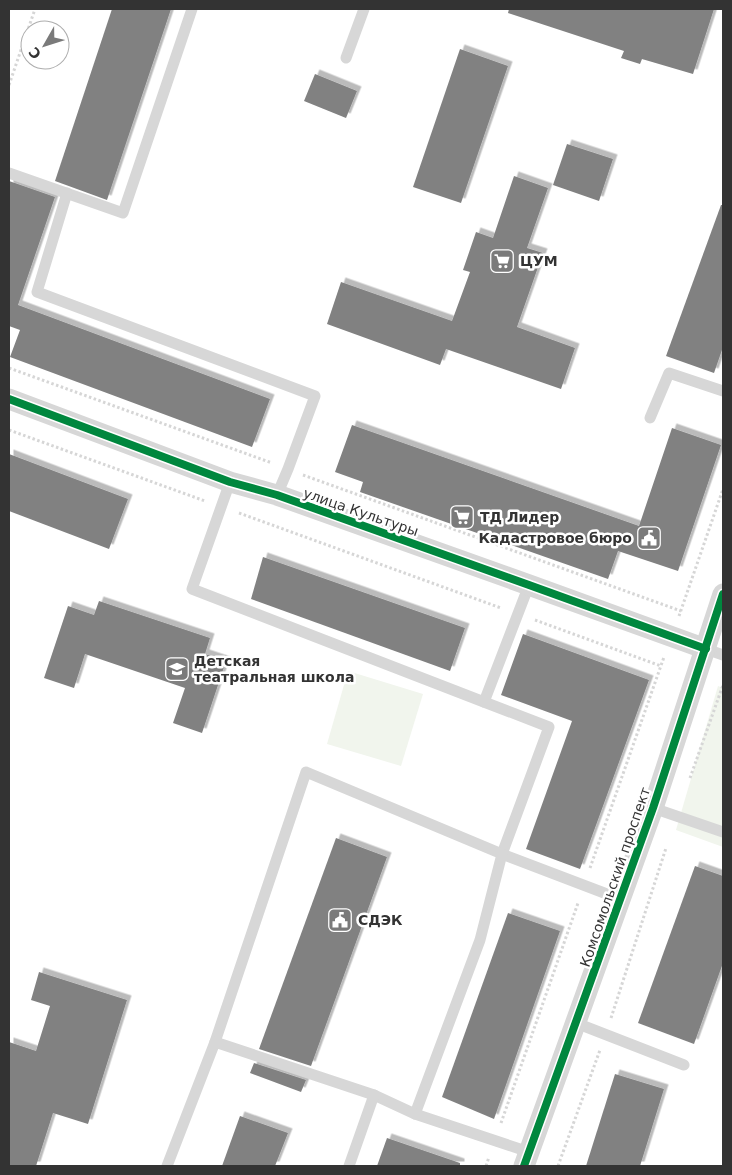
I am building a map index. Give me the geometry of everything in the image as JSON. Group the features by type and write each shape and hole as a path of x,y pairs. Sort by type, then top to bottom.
{"street":[{"name":"улица Культуры","path":"9,399 230,482 277,495 714,652"},
{"name":"Комсомольский проспект","path":"526,1159 653,808 714,652 723,594"}],"lane":[{"path":"9,173 123,213 192,9"},
{"path":"346,58 364,9"},
{"path":"67,193 37,292 315,396 277,495"},
{"path":"650,418 669,373 723,391"},
{"path":"230,482 192,588 549,727 502,854 480,940 415,1114"},
{"path":"484,702 529,584"},
{"path":"167,1166 215,1042 306,772 502,854 620,899"},
{"path":"653,808 723,832"},
{"path":"576,1023 684,1065"},
{"path":"215,1042 374,1095 415,1114 495,1141 526,1159"},
{"path":"349,1166 374,1095"}],"path":[{"path":"9,85 35,9"},
{"path":"9,368 681,611"},
{"path":"9,430 661,666"},
{"path":"486,1166 723,489"},
{"path":"689,780 723,685"},
{"path":"558,1166 606,1035 676,816"}],"shaded area":[{"path":"348,671 423,694 401,766 327,744"},
{"path":"718,686 723,688 723,847 676,830"}],"building":[{"path":"112,9 171,9 107,200 55,181"},
{"path":"509,9 714,9 693,74 642,59 640,64 621,58 624,51 508,13"},
{"path":"460,49 508,66 461,203 413,187"},
{"path":"315,74 357,91 346,118 304,101"},
{"path":"567,144 613,159 599,201 553,185"},
{"path":"514,176 548,188 527,248 543,253 517,327 575,348 561,389 446,349 440,365 327,324 341,282 452,321 470,272 463,270 476,232 493,238"},
{"path":"9,181 55,197 18,305 270,399 252,447 10,357 20,330 9,326"},
{"path":"721,205 723,205 723,347 714,373 666,356"},
{"path":"352,425 639,526 672,428 721,445 678,571 618,551 608,579 360,492 363,482 335,472"},
{"path":"9,454 128,499 109,549 9,511"},
{"path":"263,557 465,628 450,671 251,599"},
{"name":"Детская театральная школа","path":"99,601 210,638 205,654 226,661 202,733 173,723 185,688 85,654 74,688 44,678 68,606 94,615"},
{"path":"523,634 649,680 580,869 526,849 572,721 501,695"},
{"path":"336,838 387,857 311,1066 259,1049"},
{"path":"695,866 723,876 723,963 694,1044 638,1023"},
{"path":"508,913 560,931 494,1119 442,1097"},
{"path":"39,972 127,1000 88,1124 53,1113 36,1166 9,1166 9,1042 36,1051 50,1006 31,1000"},
{"path":"254,1063 306,1080 301,1092 250,1073"},
{"path":"615,1074 664,1089 640,1166 586,1166"},
{"path":"240,1116 288,1133 275,1166 222,1166"},
{"path":"387,1138 460,1163 460,1166 377,1166"}],"cycle path":[{"path":"9,399 230,482 277,495 706,649"},
{"path":"524,1166 653,808 723,594"}],"place":[{"name":"ЦУМ","path":"502,261"},
{"name":"ТД Лидер","path":"462,517"},
{"name":"Кадастровое бюро","path":"649,538"},
{"name":"Детская театральная школа","path":"177,669"},
{"name":"СДЭК","path":"340,920"}]}
